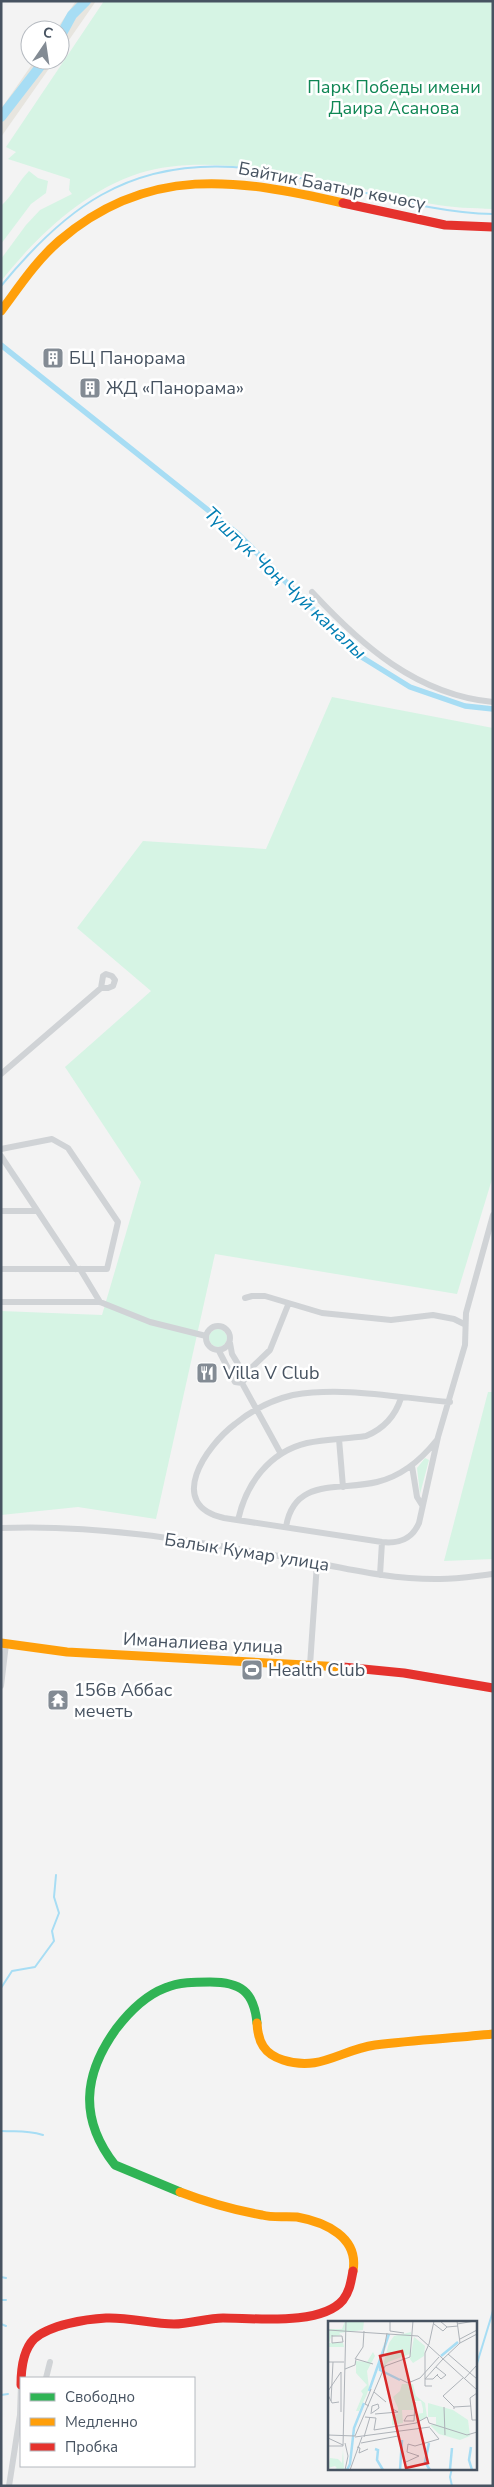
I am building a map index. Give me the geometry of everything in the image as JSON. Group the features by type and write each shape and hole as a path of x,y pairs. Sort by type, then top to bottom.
{"street":[{"name":"Байтик Баатыр көчөсү","path":"1,311 39,262 59,241 81,224 132,197 179,184 206,182 253,184 431,223 493,227"},
{"path":"312,592 367,647 407,674 448,693 493,702"},
{"path":"1,1074 101,988"},
{"path":"1,1149 52,1138 68,1148 118,1222 107,1269 1,1269"},
{"path":"1,1156 100,1302"},
{"path":"1,1211 37,1210"},
{"path":"450,1402 349,1393 312,1393 275,1400 235,1424 216,1442 202,1463 194,1482 194,1496 206,1512 238,1520 382,1542 399,1542 412,1534 418,1522 438,1437 450,1402 465,1345 464,1324 493,1215"},
{"path":"245,1298 265,1296 288,1305 322,1313 391,1320 434,1314 454,1319 464,1324"},
{"path":"1,1302 100,1302 142,1320 206,1336"},
{"path":"245,1374 270,1350 288,1305"},
{"path":"206,1336 213,1327 222,1326 230,1334 232,1354 245,1374 246,1379 242,1383"},
{"path":"206,1336 209,1347 219,1351 225,1349 230,1343"},
{"path":"219,1351 235,1382 242,1383"},
{"path":"242,1383 281,1454"},
{"path":"238,1520 250,1486 259,1473 281,1454 305,1444 366,1436 375,1432 394,1414 401,1398"},
{"path":"286,1528 290,1511 300,1498 313,1491 378,1482 412,1466 438,1437"},
{"path":"339,1439 343,1487"},
{"path":"412,1466 417,1497 422,1505"},
{"name":"Балык Кумар улица","path":"1,1528 53,1526 93,1530 317,1563 380,1575 439,1579 493,1574"},
{"path":"380,1575 382,1542"},
{"path":"310,1664 317,1563"},
{"path":"1,1686 4,1643"},
{"name":"Иманалиева улица","path":"4,1643 91,1652 310,1664 448,1679 493,1688"},
{"path":"21,2377 21,2365 34,2339 61,2324 107,2318 174,2324 222,2318 246,2320 313,2316 330,2310 343,2300 350,2288 355,2262 352,2250 344,2238 323,2223 295,2217 264,2216 203,2201 115,2165 106,2154 96,2135 89,2109 90,2084 94,2063 104,2044 127,2013 166,1986 217,1981 240,1988 254,2004 258,2022 256,2036 264,2050 272,2057 307,2065 365,2046 493,2034"},
{"path":"46,2377 50,2362"},
{"path":"9,2486 20,2415"}],"green space":[{"name":"Парк Победы имени Даира Асанова","path":"104,1 493,1 493,209 440,205 325,180 247,167 173,166 140,173 119,181 81,203 46,232 1,281 1,259 26,225 40,210 72,194 69,190 70,179 8,159 16,152 6,147 58,70 70,70 70,52"},
{"path":"29,171 38,178 48,181 46,193 31,204 1,244 1,206"},
{"path":"332,697 493,728 493,1176 457,1294 215,1254 156,1519 78,1507 1,1515 1,1311 102,1315 141,1182 65,1067 151,991 77,928 143,841 266,849"},
{"path":"214,1329 222,1329 227,1334 225,1345 214,1347 209,1342 209,1334"},
{"path":"488,1392 493,1392 493,1559 444,1561"},
{"path":"425,1458 429,1460 420,1494 417,1468"}],"sand":[{"path":"76,1 96,1 70,39 70,20 63,20"},
{"path":"28,70 48,70 1,137 1,109"}],"waterway":[{"path":"69,20 86,1"},
{"path":"1,117 37,70"},
{"path":"1,286 49,234 75,212 101,195 130,181 161,172 195,167 233,167 266,171 429,207 460,212 493,214"},
{"name":"Түштүк Чоң Чүй каналы","path":"1,345 238,534 360,656 410,687 465,706 493,709"},
{"path":"1,1988 12,1971 35,1967 54,1941 52,1931 59,1913 54,1897 56,1875"},
{"path":"1,2131 43,2135"},
{"path":"1,2277 6,2278"},
{"path":"1,2300 6,2300"},
{"path":"476,2367 493,2311"},
{"path":"1,2324 6,2326"},
{"path":"1,2395 8,2394"},
{"path":"452,2470 450,2477 452,2486"}],"traffic: fast":[{"path":"180,2192 115,2165 103,2148 95,2131 91,2114 90,2097 97,2063 116,2029 132,2011 150,1995 176,1985 193,1982 221,1982 244,1990 253,2003 257,2023"}],"traffic: slow":[{"path":"1,311 35,266 59,241 92,216 126,199 160,189 195,184 230,184 267,188 343,203"},
{"path":"1,1643 67,1652 343,1667"},
{"path":"257,2023 259,2036 267,2051 283,2060 296,2063 319,2062 375,2045 493,2034"},
{"path":"180,2192 241,2211 270,2216 297,2217 329,2227 338,2233 351,2249 353,2271"}],"traffic: jam":[{"path":"343,203 445,225 493,227"},
{"path":"343,1667 404,1673 493,1688"},
{"path":"21,2377 23,2360 30,2344 41,2334 58,2326 78,2321 106,2318 174,2324 217,2318 287,2319 304,2317 319,2314 333,2308 343,2300 349,2290 353,2271"}],"place":[{"name":"БЦ Панорама","path":"53,358"},
{"name":"ЖД «Панорама»","path":"90,388"},
{"name":"Villa V Club","path":"207,1373"},
{"name":"Health Club","path":"252,1670"},
{"name":"156в Аббас мечеть","path":"58,1700"}]}
